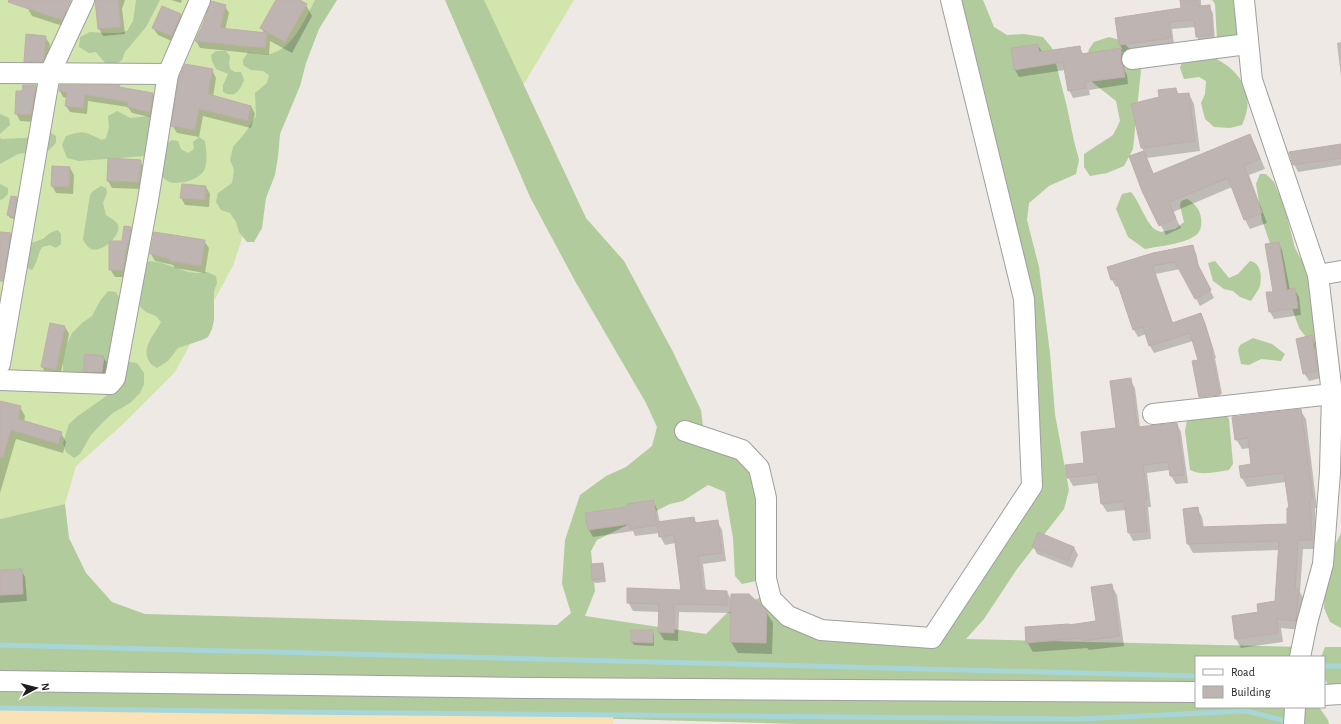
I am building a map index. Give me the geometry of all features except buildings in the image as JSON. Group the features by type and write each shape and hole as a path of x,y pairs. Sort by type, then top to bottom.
{"street":[{"path":"0,364 50,73 84,0"},
{"path":"0,380 110,384 116,378 148,200 168,74 200,0"},
{"path":"685,431 742,450 759,468 766,498 766,579 771,599 788,616 821,630 932,638 1032,486 1024,299 951,0"},
{"path":"1244,0 1247,44 1252,80 1318,275 1332,394 1330,472 1323,564 1300,655"},
{"path":"1132,59 1247,44"},
{"path":"0,72 168,74"},
{"path":"1318,275 1341,271"},
{"path":"1153,414 1332,394"},
{"path":"0,681 533,688 1195,692"},
{"path":"1325,695 1341,694"}],"green space":[{"path":"0,0 333,0 314,30 271,149 233,266 175,372 121,426 76,466 65,504 0,519"},
{"path":"136,0 160,0 146,27 125,52 122,60 115,65 105,63 96,52 89,53 79,47 80,37 90,32 119,33 127,31 133,21"},
{"path":"315,0 337,0 319,29 306,63 300,86 280,134 275,175 266,198 262,228 254,242 247,242 239,232 236,222 230,213 221,210 216,202 218,193 232,183 234,170 230,160 233,147 245,133 256,116 255,93 267,83 269,75 263,71 251,70 243,65 243,60 248,52 270,54 285,46 292,40"},
{"path":"445,0 484,0 586,218 624,261 672,350 701,410 703,427 758,455 766,579 742,584 735,576 733,538 725,492 708,485 683,501 670,504 597,540 591,551 595,591 585,616 706,634 727,613 761,597 788,616 932,638 1032,486 1024,299 948,0 983,0 994,27 1007,35 1024,34 1043,37 1052,48 1079,160 1076,174 1049,186 1029,203 1027,220 1039,267 1050,353 1055,414 1069,490 1064,509 1017,569 984,619 966,639 1305,647 1303,656 1195,656 1195,708 1320,708 1329,724 799,724 619,719 0,708 0,519 65,504 69,538 86,573 112,602 145,614 557,625 571,613 562,584 565,540 580,495 606,476 626,467 652,446 657,427 646,403 575,281 530,197"},
{"path":"475,0 574,0 518,94"},
{"path":"1212,0 1235,0 1238,33 1232,42 1217,40 1215,4"},
{"path":"1109,37 1120,40 1129,48 1141,70 1133,149 1124,166 1107,173 1090,176 1084,167 1084,154 1113,135 1120,121 1116,101 1092,82 1086,62 1089,49 1094,42"},
{"path":"216,51 226,51 230,56 230,69 235,72 241,72 244,80 239,90 234,94 227,94 223,92 223,85 228,74 216,69 211,55"},
{"path":"1208,55 1228,66 1242,82 1248,102 1242,125 1230,128 1214,127 1205,119 1201,103 1205,94 1206,81 1199,77 1184,79 1180,68 1183,58"},
{"path":"117,111 130,118 149,116 154,120 150,148 145,156 79,161 67,158 62,145 66,136 84,133 102,140 106,138 109,128 108,116"},
{"path":"0,114 9,118 10,125 0,134"},
{"path":"48,131 56,136 56,143 49,150 18,154 0,164 0,137 1,139 26,138 33,134"},
{"path":"199,137 205,141 207,158 203,172 190,181 174,183 167,181 160,174 164,145 172,140 178,141 181,149 188,153 194,149 193,142"},
{"path":"1260,174 1266,174 1274,182 1284,206 1295,248 1322,298 1320,355 1299,328 1262,220 1256,184"},
{"path":"0,184 8,188 8,194 0,200"},
{"path":"101,186 106,188 107,193 103,203 106,215 116,222 118,229 117,234 110,243 100,249 95,250 88,247 83,239 90,195"},
{"path":"1131,192 1150,224 1154,229 1161,232 1175,229 1184,222 1180,206 1181,201 1187,199 1198,209 1201,218 1201,228 1199,232 1185,241 1145,249 1128,237 1116,209 1122,194"},
{"path":"58,230 61,234 61,244 56,248 50,245 42,247 32,270 27,268 23,259 26,250 31,243 43,239 50,233"},
{"path":"150,261 162,263 188,272 207,272 216,276 217,283 214,291 214,320 208,337 178,348 168,361 157,368 150,362 147,356 147,351 150,341 161,322 156,316 146,312 138,305 142,265"},
{"path":"1215,261 1229,278 1238,274 1250,261 1254,262 1259,267 1261,282 1251,301 1240,297 1233,291 1224,289 1213,281 1208,263"},
{"path":"108,291 116,292 121,307 108,376 71,377 63,371 63,362 67,344 72,333 92,316 100,301"},
{"path":"1253,338 1272,344 1285,354 1281,361 1261,359 1249,365 1241,364 1238,350 1240,345"},
{"path":"129,362 137,363 144,373 144,384 140,393 130,403 113,413 103,422 91,435 80,454 74,458 66,452 63,443 69,424 105,397 119,383"},
{"path":"1226,415 1229,419 1233,464 1229,470 1199,473 1190,470 1185,431 1187,420"},
{"path":"1341,533 1341,628 1330,622 1324,608 1325,579 1333,549"},
{"path":"1325,647 1341,647 1341,705 1325,680 1325,656 1321,656"}],"sand":[{"path":"0,708 613,715 613,724 0,724"}],"waterway":[{"path":"0,645 1195,676"},
{"path":"1325,666 1341,666"},
{"path":"0,708 1078,719 1246,711 1290,722"}]}
